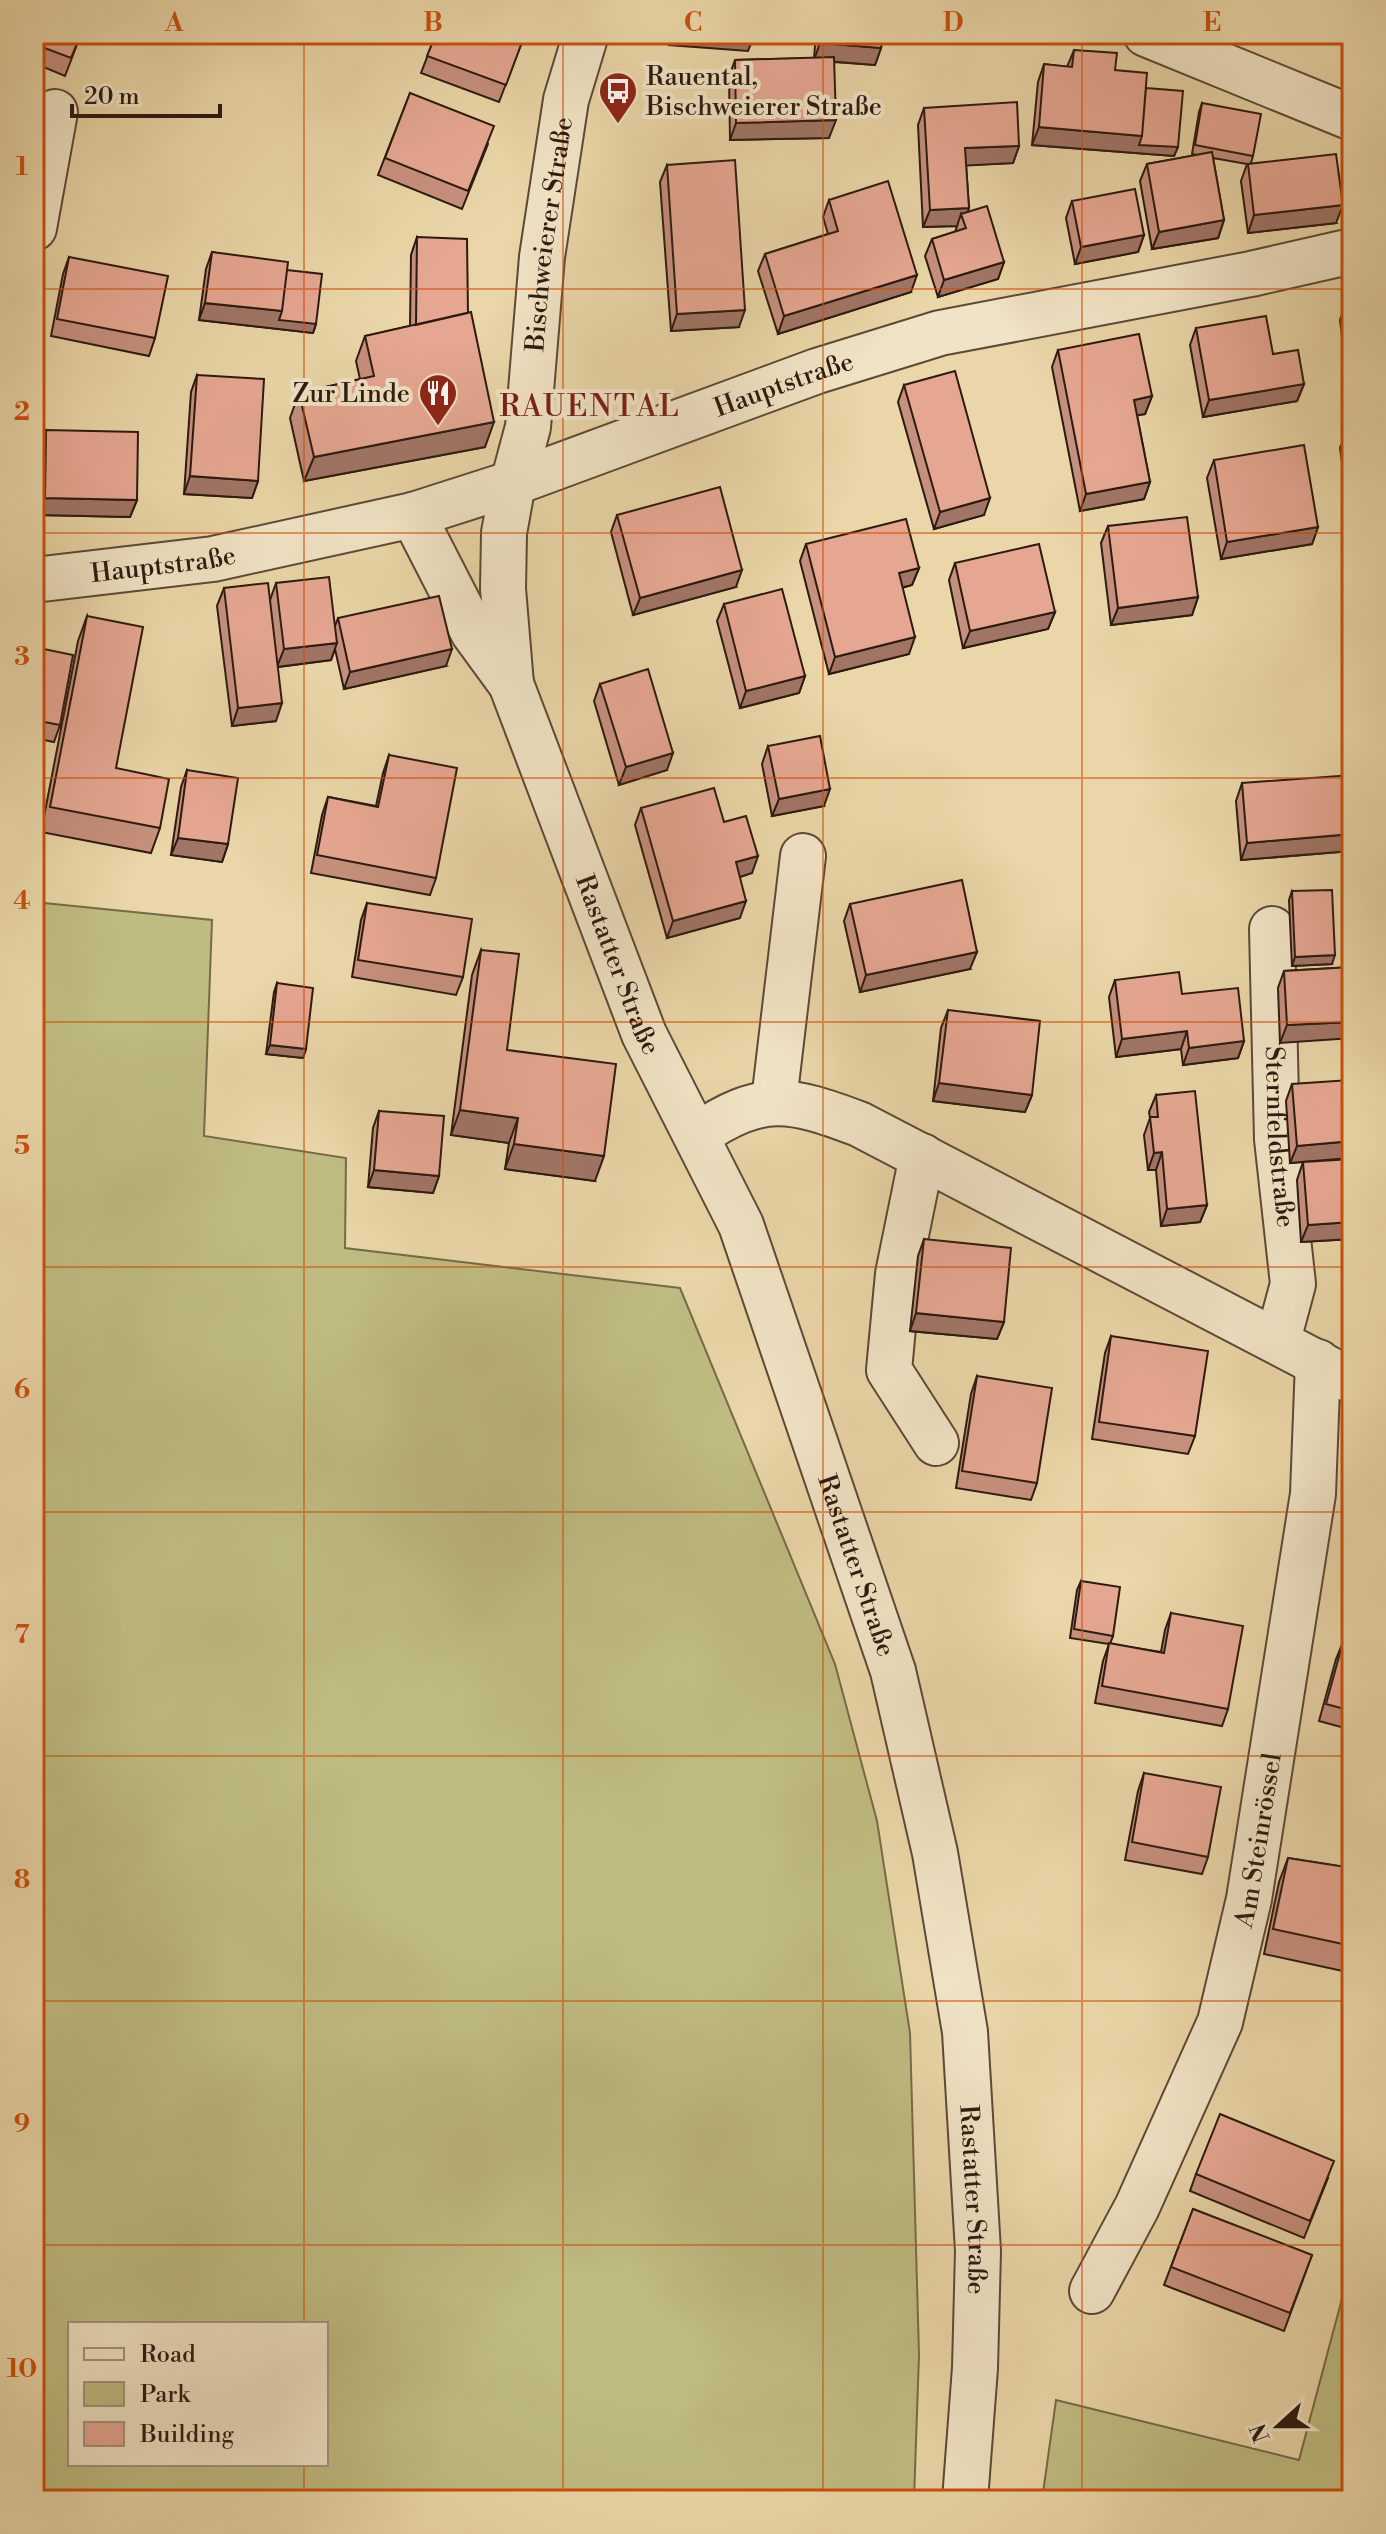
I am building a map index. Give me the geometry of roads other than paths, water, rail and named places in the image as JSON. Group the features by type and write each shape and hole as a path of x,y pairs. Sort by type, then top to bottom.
{"street":[{"name":"Bischweierer Straße","path":"513,483 528,427 542,257 561,128 586,34"},
{"path":"1146,34 1352,118"},
{"path":"34,228 55,112"},
{"name":"Hauptstraße","path":"34,580 213,559 413,515 513,483 817,371 940,333 1265,271 1352,251"},
{"name":"Rastatter Straße","path":"511,684 503,589 504,533 513,483"},
{"name":"Rastatter Straße","path":"413,515 473,632 511,684 644,1034 741,1225 893,1671 935,1853 965,2032 978,2251 975,2368 965,2500"},
{"path":"774,1101 803,856"},
{"name":"Sternfeldstraße","path":"1272,929 1277,1139 1293,1284 1278,1340"},
{"path":"697,1135 748,1108 774,1101 803,1104 845,1119 1335,1371"},
{"path":"922,1156 898,1274 889,1370 936,1443"},
{"name":"Am Steinrössel","path":"1092,2291 1137,2207 1220,2022 1249,1899 1335,1371"}],"place":[{"name":"Rauental, Bischweierer Straße","path":"618,125"},
{"name":"Zur Linde","path":"438,427"}],"district":[{"name":"RAUENTAL","path":"590,406"}]}
